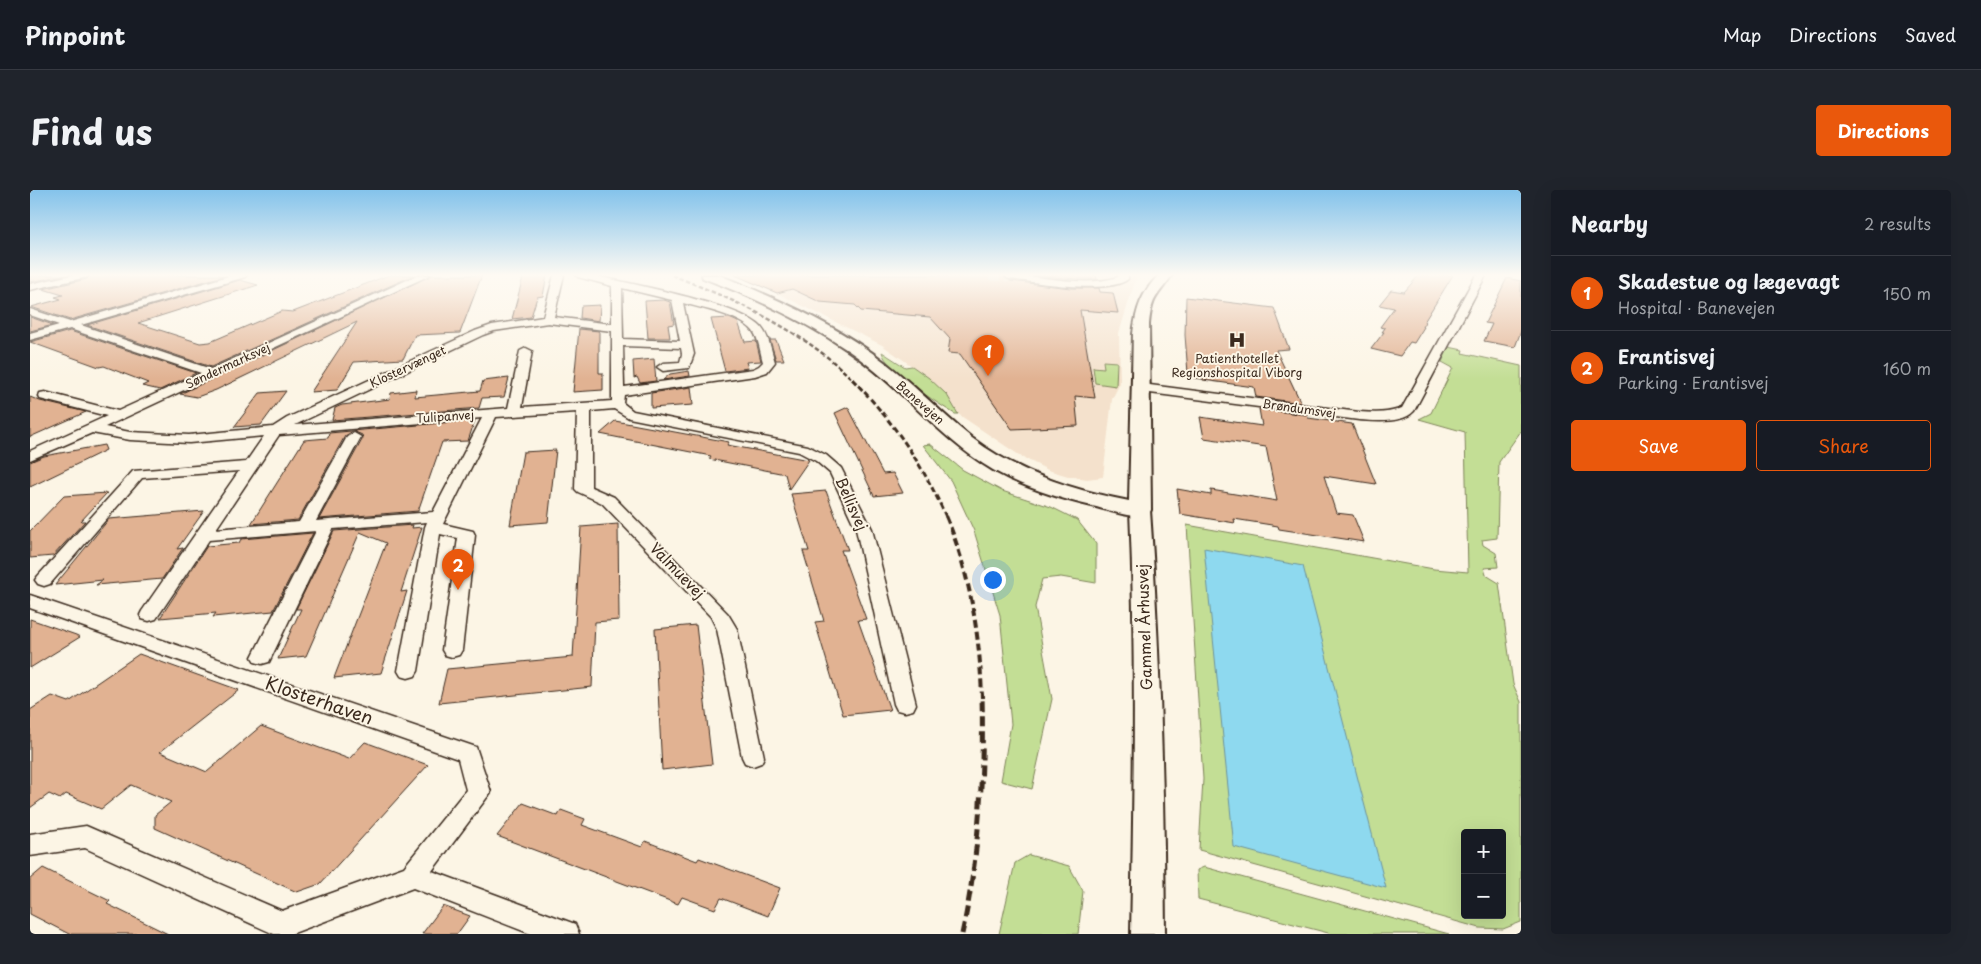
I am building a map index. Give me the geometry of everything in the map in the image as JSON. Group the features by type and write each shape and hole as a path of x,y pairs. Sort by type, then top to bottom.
{"main road":[{"name":"Banevejen","path":"783,310 842,340 879,366 949,429 1001,466 1040,483 1096,501 1140,510"},
{"name":"Gammel Århusvej","path":"1140,510 1140,416 1143,310"}],"street":[{"path":"30,337 122,310"},
{"name":"Søndermarksvej","path":"30,456 350,310"},
{"path":"548,320 552,310"},
{"path":"617,310 618,398 764,369 769,362 757,328 748,320 712,310"},
{"path":"663,367 685,365 688,354 680,310"},
{"name":"Brøndumsvej","path":"1142,388 1359,416 1383,417 1397,415 1407,411 1432,369 1463,310"},
{"path":"30,312 212,373"},
{"name":"Klostervænget","path":"273,433 292,422 492,328 548,320 618,328"},
{"path":"618,342 686,345"},
{"path":"514,412 526,351"},
{"path":"45,396 119,415"},
{"name":"Tulipanvej","path":"90,428 130,436 168,439 273,433 369,423 584,408 618,398"},
{"name":"Bellisvej","path":"618,398 629,414 803,449 821,458 836,471 864,529 906,704"},
{"name":"Valmuevej","path":"584,408 583,489 608,500 719,614 728,628 753,757"},
{"path":"408,671 436,521 491,414"},
{"path":"149,615 273,433"},
{"path":"306,527 354,437"},
{"path":"44,580 138,474 251,466"},
{"name":"Gammel Århusvej","path":"1140,510 1146,615 1149,791 1148,934"},
{"path":"204,535 327,525 436,521 467,535 452,650"},
{"path":"262,657 327,525"},
{"name":"Klosterhaven","path":"30,601 468,753 479,792 413,876"},
{"path":"30,845 86,837 282,924 413,876 565,934"}],"shaded area":[{"path":"811,310 1126,310 1119,333 1120,383 1112,399 1103,477 1087,479 1068,476 1048,470 1022,457 958,414 947,395 929,378 882,345"}],"green space":[{"path":"1449,347 1463,350 1462,353 1521,366 1521,431 1499,462 1497,538 1482,540 1483,545 1496,553 1498,567 1484,568 1486,575 1499,583 1513,684 1521,702 1521,922 1503,929 1480,928 1199,850 1203,779 1187,525 1434,569 1468,572 1465,432 1419,419 1431,413 1453,368 1442,362"},
{"path":"882,352 905,367 912,366 929,378 947,395 958,414 937,403 902,377"},
{"path":"1103,361 1117,362 1116,386 1095,383 1093,367 1104,368"},
{"path":"930,444 963,470 1002,491 1051,507 1077,520 1096,544 1096,583 1061,577 1042,579 1035,607 1052,699 1032,789 1001,781 1011,724 1000,615 974,531 951,481 923,445"},
{"path":"1029,855 1069,866 1083,891 1078,934 999,934 1015,863"},
{"path":"1204,867 1449,934 1332,934 1198,899 1197,870"}],"water":[{"path":"1204,548 1303,566 1386,888 1234,847"}],"building":[{"path":"39,310 106,310 70,320"},
{"path":"139,310 180,310 138,323 200,343 210,342 282,311 293,312 299,310 337,310 211,367 87,325"},
{"path":"358,310 469,310 460,333 415,335 403,359 354,362 337,390 311,392 357,322 216,390 197,397 180,394"},
{"path":"514,310 533,310 531,317 512,319"},
{"path":"581,310 600,310 599,321 580,318"},
{"path":"646,310 671,310 674,324 668,325 670,338 648,338"},
{"path":"860,310 1117,310 1118,313 1080,310 1095,398 1075,396 1078,426 1012,429 960,354 948,353 950,339 930,317"},
{"path":"1186,310 1275,310 1289,349 1276,350 1301,403 1256,397 1254,387 1193,378 1192,374 1188,373 1185,335"},
{"path":"1393,310 1432,310 1414,343 1410,342 1400,356 1371,349 1384,332 1382,332 1385,328 1380,327"},
{"path":"1491,310 1521,310 1521,331 1515,347 1484,341 1492,324 1485,323"},
{"path":"30,317 53,325 30,331"},
{"path":"729,318 738,322 745,342 756,341 761,361 746,362 748,368 725,371 711,319"},
{"path":"579,329 599,331 599,373 603,373 603,390 573,392"},
{"path":"70,331 196,373 160,390 142,386 148,383 104,366 99,367 30,342"},
{"path":"770,340 776,340 784,360 776,360"},
{"path":"654,359 656,381 640,383 637,377 634,378 633,361"},
{"path":"689,371 690,376 663,380 670,374"},
{"path":"509,378 504,397 482,398 479,408 332,420 335,408 342,405 390,399 391,393 416,390 415,397 480,391 483,381"},
{"path":"691,387 693,405 651,408 651,393"},
{"path":"286,391 261,425 234,427 260,393"},
{"path":"30,397 40,401 86,412 30,437"},
{"path":"848,407 883,474 893,473 903,493 874,496 835,413"},
{"path":"1259,409 1307,415 1308,418 1352,424 1376,484 1324,476 1336,513 1353,515 1364,542 1279,529 1278,526 1234,519 1235,523 1180,514 1177,489 1211,495 1211,490 1277,501 1266,447 1204,438 1200,417 1262,426"},
{"path":"475,420 468,441 442,442 418,511 319,519 363,438 362,435 353,431 345,436 298,520 251,524 304,440 328,438 329,433"},
{"path":"615,421 729,442 727,445 809,460 789,489 785,474 709,459 711,456 600,434"},
{"path":"104,445 106,450 30,487 30,462 44,456"},
{"path":"556,450 548,522 510,525 523,452"},
{"path":"826,491 848,550 841,550 866,619 858,620 890,710 843,715 815,622 824,621 803,551 809,551 791,494"},
{"path":"107,493 81,521 85,521 53,556 30,558 30,531 64,496"},
{"path":"204,511 177,549 183,548 162,579 96,585 103,580 55,585 109,519"},
{"path":"618,524 619,620 595,622 592,687 439,703 447,669 573,657 581,527"},
{"path":"413,525 412,528 422,527 401,592 407,591 381,673 334,678 386,543 360,532 306,656 278,659 301,609 296,609 334,531"},
{"path":"313,533 273,611 213,617 216,613 160,618 207,546 239,543 241,539"},
{"path":"30,619 76,635 80,637 30,668"},
{"path":"696,625 712,764 662,770 655,629"},
{"path":"139,654 239,690 160,752 207,772 261,726 349,759 365,742 428,765 320,884 297,892 155,828 155,815 171,802 131,785 101,809 66,794 60,799 49,794 30,808 30,710 52,696 69,702"},
{"path":"523,803 558,816 561,810 585,819 582,825 642,847 645,841 697,861 699,858 780,888 768,916 721,898 715,909 682,897 678,904 497,836"},
{"path":"43,868 110,901 107,904 168,934 69,934 30,914 30,879"},
{"path":"443,906 470,916 457,934 422,934"}],"railway":[{"path":"752,310 813,346 852,379"},
{"path":"852,379 880,410 917,461 946,517"},
{"path":"946,516 961,560 972,605 979,651 982,698"},
{"path":"962,934 973,875 979,816 982,698"}],"place":[{"name":"Patienthotellet Regionshospital Viborg","path":"1237,340"},
{"name":"Skadestue og lægevagt","path":"988,376"},
{"name":"Erantisvej","path":"458,590"}]}
